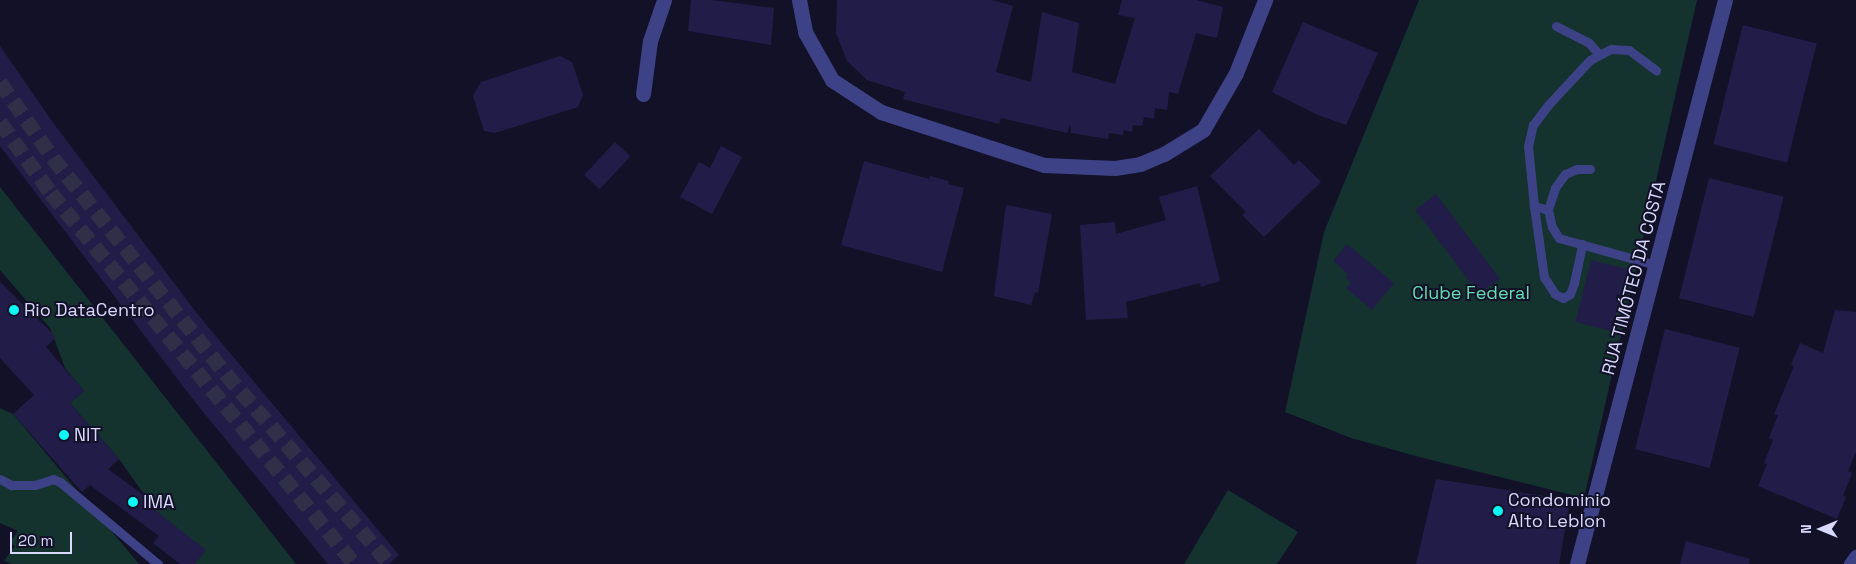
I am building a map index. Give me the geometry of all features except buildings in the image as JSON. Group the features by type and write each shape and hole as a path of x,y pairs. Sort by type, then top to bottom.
{"street":[{"path":"643,94 650,41 664,0"},
{"path":"799,0 805,32 832,80 881,112 1044,165 1115,168 1140,164 1164,154 1203,130 1236,73 1265,0"},
{"name":"RUA TIMÓTEO DA COSTA","path":"1577,564 1725,0"},
{"path":"1851,564 1856,557"}],"lane":[{"path":"1556,26 1589,43 1599,54"},
{"path":"1582,244 1574,283 1570,294 1564,298 1555,294 1544,276 1528,146 1533,124 1567,84 1590,60 1599,54 1611,50 1629,50 1656,70"},
{"path":"1590,168 1577,168 1564,174 1555,188 1548,210 1552,227 1559,238 1656,265"},
{"path":"1534,206 1548,210"},
{"path":"0,479 11,485 35,484 53,479 60,482 158,564"}],"green space":[{"name":"Clube Federal","path":"1419,0 1697,0 1584,498 1351,438 1285,412 1324,232"},
{"path":"0,187 296,564 194,564 119,459 70,403 84,391 65,368 50,328 0,270"},
{"path":"0,408 13,414 139,564 12,564 4,561 15,546 10,542 18,531 0,523"},
{"path":"1228,490 1298,532 1277,564 1184,564"}],"tunnel":[{"path":"0,82 53,158 226,374 390,564"},
{"path":"0,122 51,193 355,564"}],"place":[{"name":"Rio DataCentro","path":"14,310"},
{"name":"NIT","path":"64,435"},
{"name":"IMA","path":"133,502"},
{"name":"Condominio Alto Leblon","path":"1498,511"}]}
